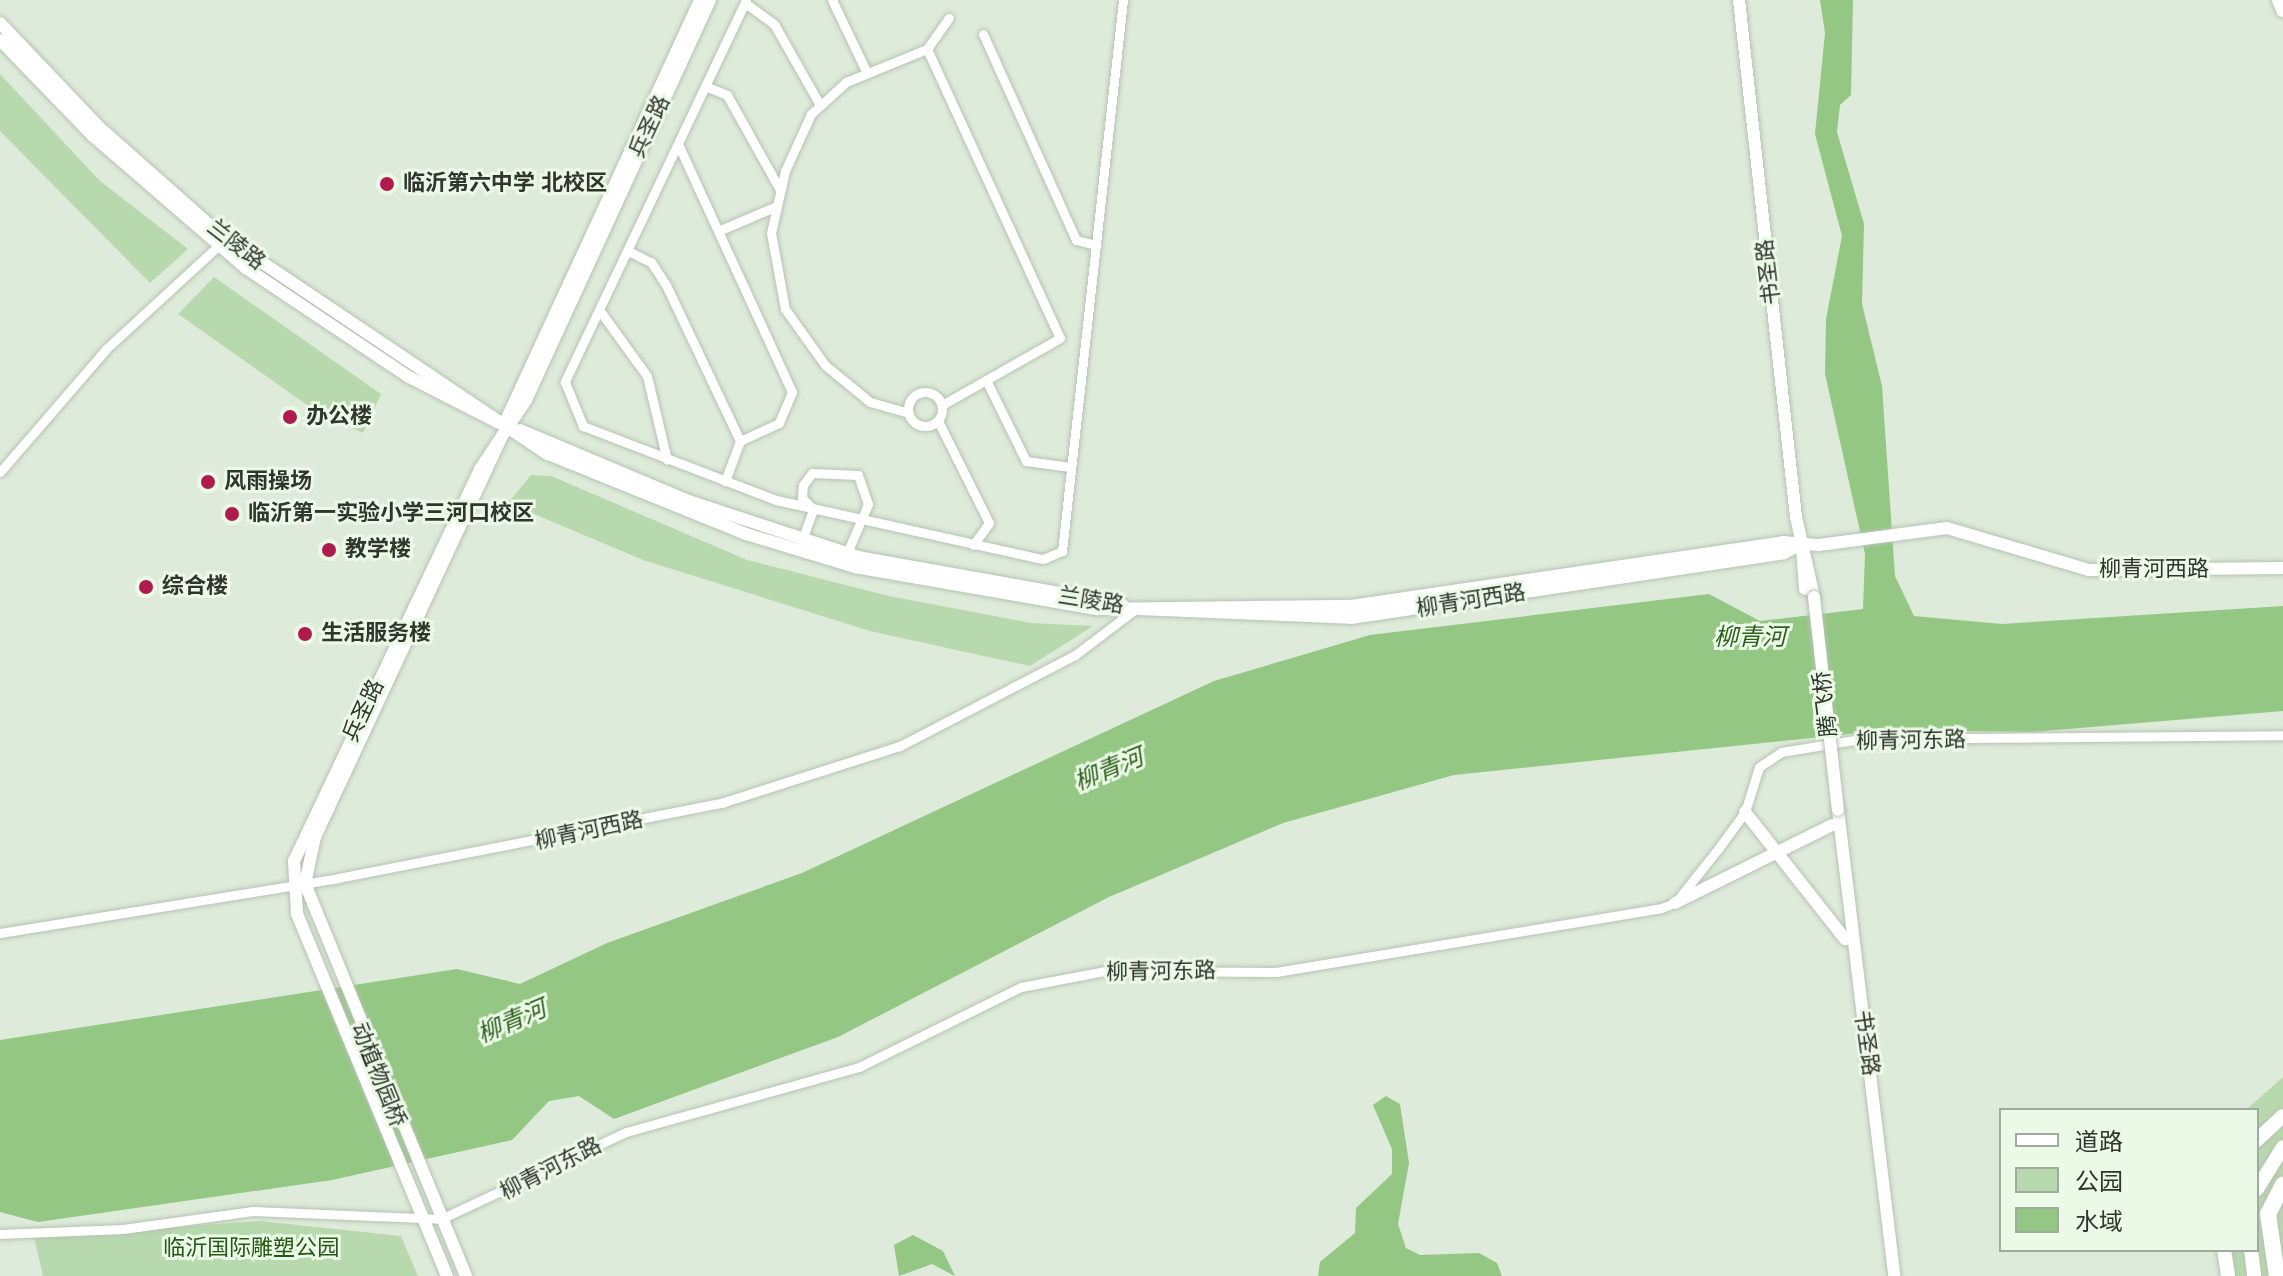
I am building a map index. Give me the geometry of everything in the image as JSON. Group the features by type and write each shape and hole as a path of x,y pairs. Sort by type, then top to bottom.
{"highway":[{"path":"2277,1276 2268,1214 2283,1185"}],"main road":[{"name":"兵圣路","path":"290,886 311,822 505,424 700,0"},
{"name":"兵圣路","path":"305,884 315,837 498,453 505,424 526,400 710,0"},
{"name":"书圣路","path":"1739,0 1810,598"},
{"name":"书圣路","path":"1747,0 1803,543"},
{"path":"2279,0 2283,10"},
{"name":"兰陵路","path":"0,23 100,128 220,234 548,454 803,552 1029,603 1137,608"},
{"name":"兰陵路","path":"0,40 93,136 218,246 409,377 505,424 802,540 847,553 1137,608"},
{"name":"柳青河西路","path":"1137,608 1157,615 1351,618 1784,553 1803,543 1908,530 1982,533 2089,570 2283,568"},
{"name":"腾飞桥","path":"1810,598 1835,810"},
{"name":"书圣路","path":"1835,810 1832,825 1886,1276"},
{"name":"书圣路","path":"1835,810 1894,1276"},
{"path":"1745,812 1772,851 1845,939"},
{"path":"1675,903 1772,851 1801,845 1832,825"},
{"path":"305,884 323,960"},
{"path":"290,886 323,960"},
{"name":"动植物园桥","path":"323,960 426,1192 441,1219"},
{"name":"动植物园桥","path":"323,960 422,1221"},
{"path":"2259,1138 2283,1116"},
{"path":"2259,1186 2283,1147"},
{"path":"441,1219 466,1276"},
{"path":"422,1221 447,1276"},
{"path":"2224,1252 2228,1276"},
{"path":"2251,1252 2254,1276"}],"street":[{"path":"832,0 867,73"},
{"path":"820,105 774,24 745,2 565,382 583,426 725,481 813,509 1043,559 1062,551 1123,0"},
{"path":"938,421 921,426 909,413 870,402 825,365 785,309 771,233 780,192 820,105 867,73 927,49 949,18"},
{"path":"983,34 1076,240 1096,245"},
{"path":"927,49 1060,338 942,405 938,421 989,523 973,545"},
{"path":"705,86 727,95 746,121 780,192"},
{"path":"678,144 792,392 779,423 740,441 725,481"},
{"path":"718,231 777,206"},
{"path":"0,472 106,349 218,246"},
{"path":"628,251 651,262 666,285 740,441"},
{"path":"600,311 647,376 667,460"},
{"path":"987,382 1026,461 1071,467"},
{"path":"909,413 924,393 942,405"},
{"path":"813,509 802,498 812,473 858,475 868,485 861,519 847,553"},
{"path":"802,540 813,509"},
{"name":"柳青河西路","path":"0,933 305,884 724,802 900,746 1044,673 1137,608"},
{"name":"柳青河东路","path":"0,1234 123,1229 253,1211 352,1211 422,1221 441,1219 626,1132 859,1067 1021,987 1105,971 1276,972 1675,903 1745,812 1759,767 1811,745 2283,735"}],"green space":[{"path":"0,74 100,181 188,249 150,283 0,131"},
{"path":"214,277 381,394 363,433 317,412 178,314"},
{"path":"531,475 551,476 747,560 889,596 1031,623 1093,626 1030,666 870,631 643,560 508,503"},
{"path":"2283,1077 2283,1276 2222,1276 2217,1252 2259,1252 2259,1108 2248,1108"},
{"name":"临沂国际雕塑公园","path":"260,1221 401,1236 418,1276 43,1276 34,1237"}],"water":[{"name":"柳青河","path":"1820,0 1853,0 1851,95 1840,105 1837,132 1864,224 1862,304 1882,386 1895,576 1914,616 2002,624 2283,606 2283,711 2031,732 1888,730 1454,775 1283,823 1109,897 838,1037 614,1119 579,1096 549,1101 512,1140 332,1180 38,1222 0,1212 0,1040 457,969 520,984 607,943 802,873 1214,681 1370,635 1709,594 1760,621 1863,609 1865,554 1825,374 1826,319 1842,236 1815,134 1825,33"},
{"path":"1386,1096 1400,1104 1409,1163 1398,1224 1406,1248 1420,1255 1479,1253 1497,1263 1502,1276 1318,1276 1320,1262 1355,1233 1356,1208 1392,1174 1392,1149 1373,1105"},
{"path":"913,1235 943,1251 955,1276 932,1264 899,1276 894,1245"}],"place":[{"name":"临沂第六中学 北校区","path":"387,184"},
{"name":"办公楼","path":"290,417"},
{"name":"风雨操场","path":"208,482"},
{"name":"临沂第一实验小学三河口校区","path":"232,514"},
{"name":"教学楼","path":"329,550"},
{"name":"综合楼","path":"146,587"},
{"name":"生活服务楼","path":"305,634"}]}
